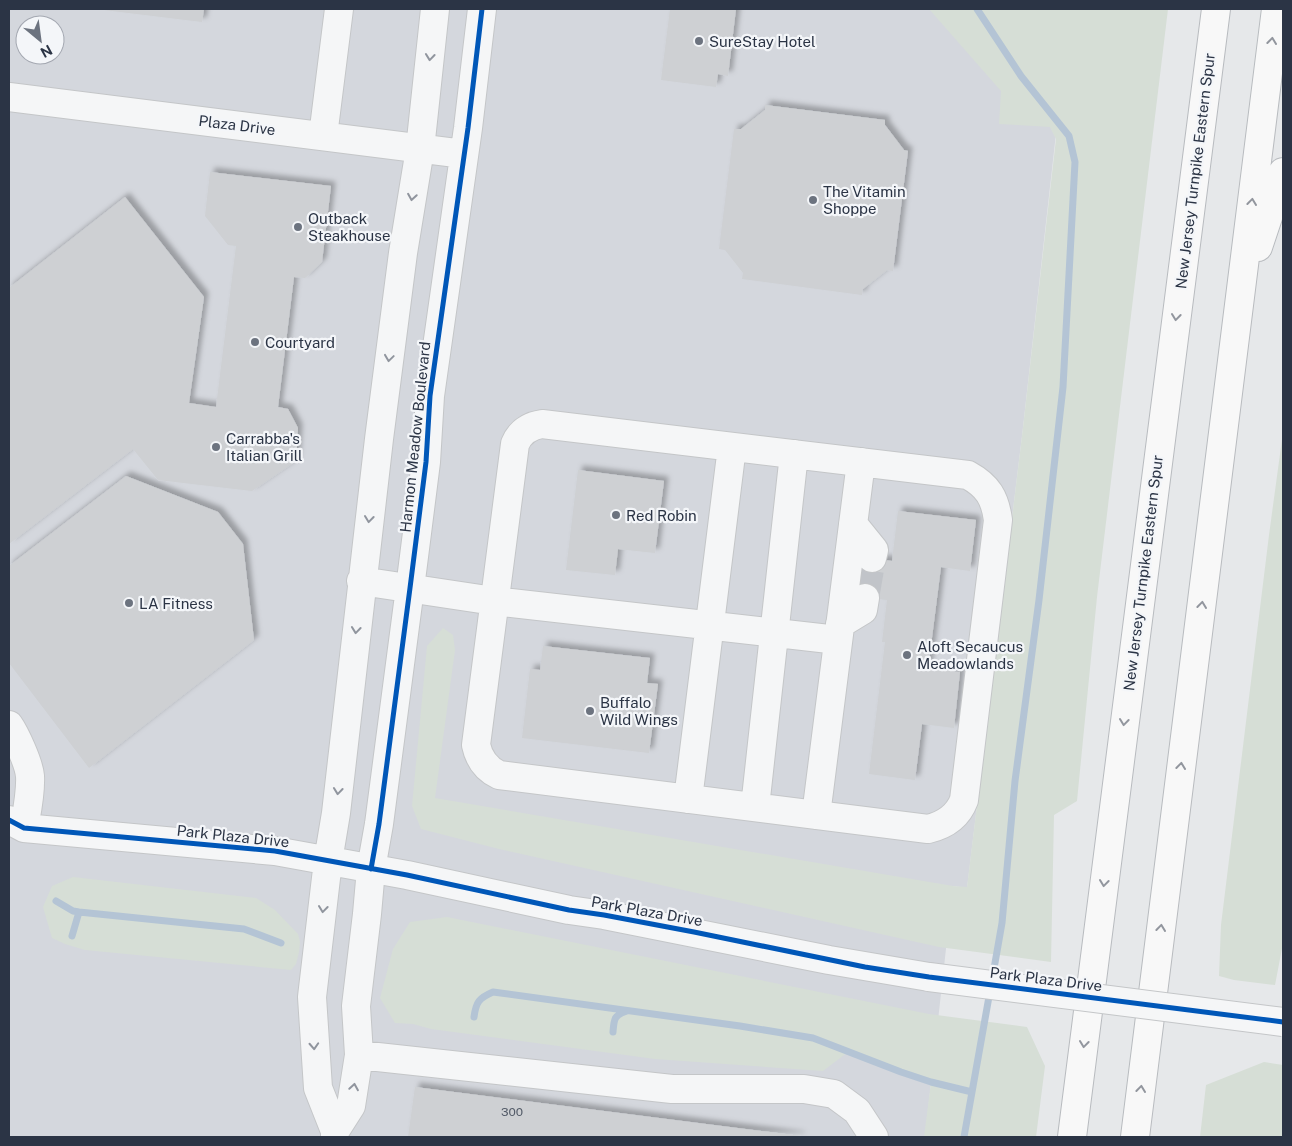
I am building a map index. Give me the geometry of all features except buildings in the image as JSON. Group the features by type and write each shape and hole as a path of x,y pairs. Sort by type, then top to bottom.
{"highway":[{"name":"New Jersey Turnpike Eastern Spur","path":"1072,1137 1216,9"},
{"path":"1135,1137 1276,9"},
{"path":"1240,302 1283,172"}],"street":[{"path":"323,136 339,9"},
{"path":"335,1134 318,1088 312,997 328,860 336,813 362,581 402,263 420,149 436,9"},
{"name":"Harmon Meadow Boulevard","path":"335,1134 351,1106 359,1055 356,1006 371,869 379,824 410,588 426,462 430,396 482,9"},
{"name":"Plaza Drive","path":"9,97 464,154"},
{"path":"542,424 732,447 968,475 983,484 993,500 998,520 964,800 954,816 938,827 928,829 499,774 487,767 478,754 476,745 494,601 515,444 518,437 533,426 542,424"},
{"path":"688,798 732,447"},
{"path":"755,807 794,454"},
{"path":"816,815 860,462"},
{"path":"853,524 874,550 872,558"},
{"path":"362,581 494,601 774,632 839,632 864,610 866,598"},
{"path":"9,724 30,775 29,798 14,828"},
{"name":"Park Plaza Drive","path":"14,828 275,851 416,877 569,910 604,915 838,962 929,977 1283,1022"},
{"path":"359,1055 672,1089 804,1089 834,1094 858,1111 874,1137"}],"shaded area":[{"path":"9,9 1070,9 1022,436 967,888 953,886 925,1137 9,1137"},
{"path":"929,9 1168,9 1097,597 1077,801 1054,815 1051,962 939,947 499,849 421,829 412,806 427,646 443,628 453,635 455,650 435,798 967,887 1056,139 1050,127 999,124 1001,91"},
{"path":"1283,432 1283,943 1275,985 1234,980 1219,976 1221,925"},
{"path":"73,877 256,898 275,910 298,934 300,942 296,964 291,970 85,950 65,944 52,938 43,907 52,886"},
{"path":"447,917 929,1014 1027,1027 1045,1066 1036,1137 924,1137 931,1082 848,1052 823,1071 655,1059 395,1023 380,998 393,949 410,922"},
{"path":"1264,1062 1283,1065 1283,1137 1200,1137 1206,1085"}],"waterway":[{"path":"977,9 1021,76 1069,136 1075,162 1063,387 1039,600 1015,781 1002,923 992,980"},
{"path":"56,901 73,911 79,912 244,929 281,943"},
{"path":"72,936 79,912"},
{"path":"964,1137 990,991"},
{"path":"474,1017 479,1001 484,996 493,992 740,1026 813,1038 901,1072 972,1092"},
{"path":"613,1032 616,1018 619,1014 627,1011"}],"tunnel":[{"path":"865,598 872,558"}],"cycle path":[{"path":"371,869 379,824 410,588 426,462 430,396 468,128 482,9"},
{"path":"9,820 24,828 275,851 407,875 569,910 694,932 865,967 929,977 1283,1022"}],"place":[{"name":"SureStay Hotel","path":"699,41"},
{"name":"The Vitamin Shoppe","path":"813,200"},
{"name":"Outback Steakhouse","path":"298,227"},
{"name":"Courtyard","path":"255,342"},
{"name":"Carrabba's Italian Grill","path":"216,447"},
{"name":"Red Robin","path":"616,515"},
{"name":"LA Fitness","path":"129,603"},
{"name":"Aloft Secaucus Meadowlands","path":"907,655"},
{"name":"Buffalo Wild Wings","path":"590,711"}]}
